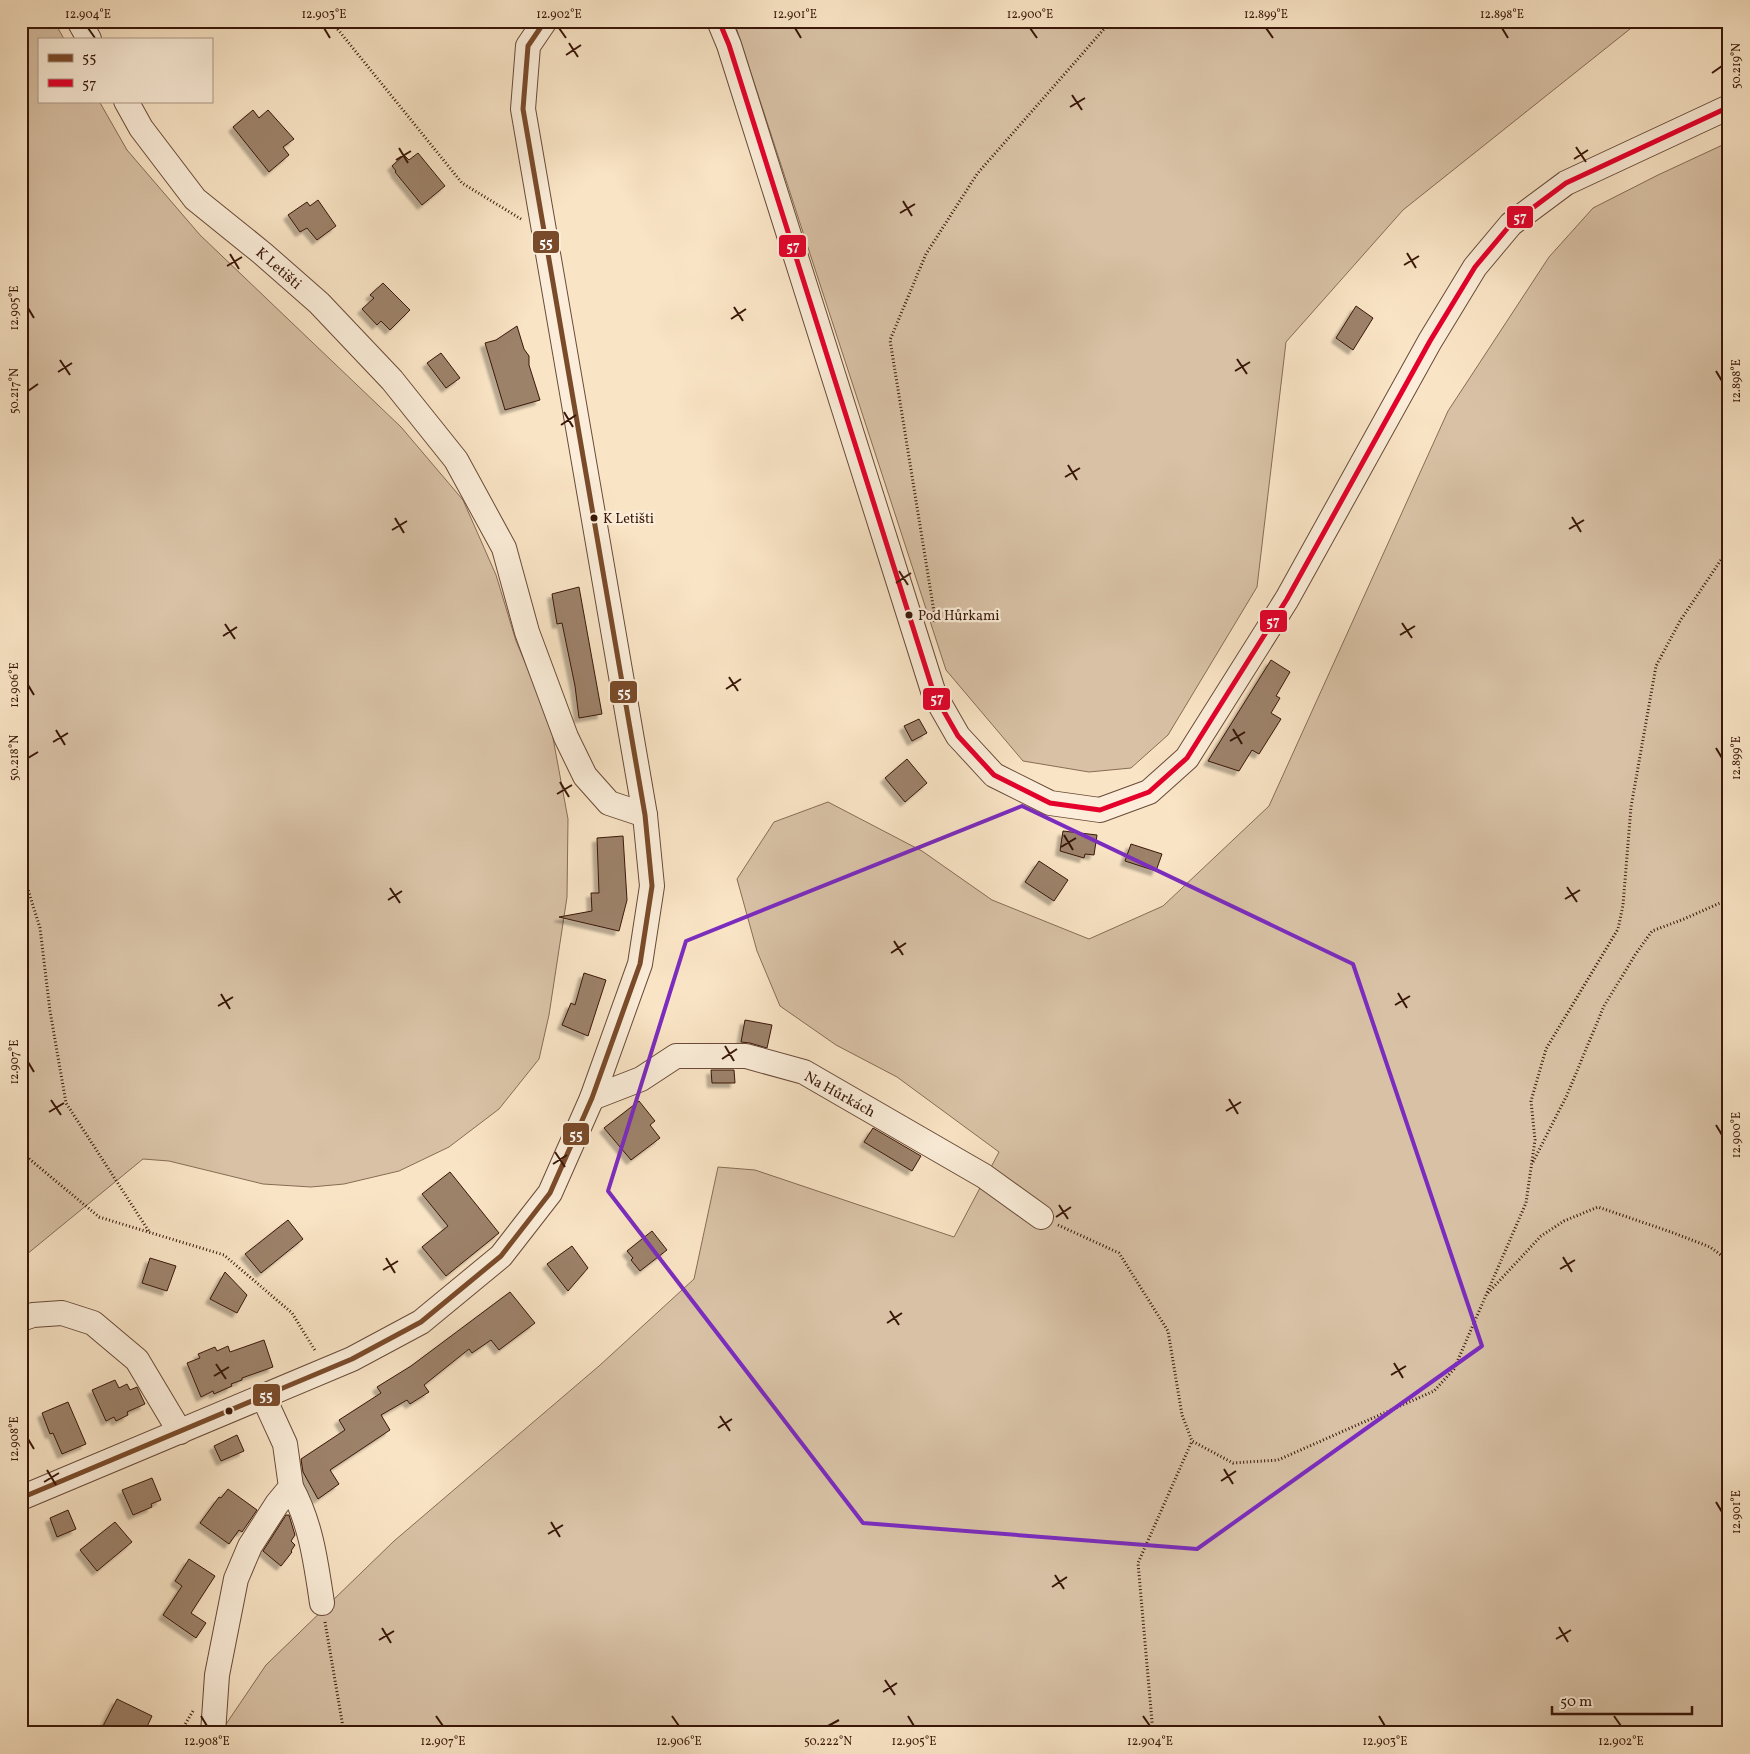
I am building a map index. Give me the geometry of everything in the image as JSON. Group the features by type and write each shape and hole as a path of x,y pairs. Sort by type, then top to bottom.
{"street":[{"path":"79,21 88,38"},
{"path":"21,1498 352,1359 421,1322 501,1256 550,1193 592,1098 640,964 652,886 645,815 523,109 528,46 545,21"},
{"path":"719,21 729,45 934,694 958,736 994,775 1050,803 1100,810 1149,792 1188,758 1287,599 1430,341 1475,267 1511,224 1566,183 1729,107"},
{"name":"K Letišti","path":"127,102 142,128 195,199 262,253 319,303 392,380 456,460 504,548 527,632 566,737 585,776 609,803 645,815"},
{"name":"Na Hůrkách","path":"592,1098 642,1079 676,1056 746,1056 804,1072 984,1176 1041,1217"},
{"path":"21,1319 33,1314 62,1312 93,1323 137,1360 180,1432"},
{"path":"263,1396 285,1444 291,1487 300,1504 313,1546 322,1603"},
{"path":"213,1733 217,1675 236,1578 250,1546 277,1504 291,1487"}],"path":[{"path":"331,21 462,183 544,233"},
{"path":"933,626 934,618 890,340 926,254 977,174 1111,21"},
{"path":"1041,1217 1119,1254 1168,1331 1182,1416 1192,1441 1233,1463 1278,1460 1434,1392 1454,1369 1526,1203 1535,1140 1531,1101 1546,1049 1618,929 1623,905 1631,807 1656,666 1680,621 1729,548"},
{"path":"21,867 40,928 50,1011 66,1103 150,1234"},
{"path":"1531,1166 1567,1096 1604,1006 1652,930 1684,920 1729,899"},
{"path":"21,1152 99,1217 150,1234 161,1234 224,1255 292,1312 326,1370"},
{"path":"1486,1295 1541,1236 1564,1221 1598,1208 1672,1232 1710,1247 1729,1261"},
{"path":"1153,1733 1138,1562 1192,1441"},
{"path":"322,1603 344,1733"}],"highlighted area":[{"path":"1022,806 1353,964 1482,1346 1197,1549 863,1523 608,1191 686,941"}],"shaded area":[{"path":"21,21 54,21 63,38 38,38 38,102 100,102 127,150 200,235 401,427 463,500 496,575 516,641 550,722 568,819 567,897 549,1015 539,1059 499,1109 449,1147 399,1171 344,1184 311,1187 263,1184 169,1161 143,1159 21,1259"},
{"path":"734,21 1640,21 1403,210 1286,342 1257,587 1168,735 1131,768 1089,772 1023,761 946,670"},
{"path":"1729,142 1729,1733 220,1733 266,1665 394,1541 599,1366 694,1279 718,1167 755,1170 954,1237 999,1152 897,1077 836,1045 780,1006 757,951 737,879 774,822 828,802 922,851 992,900 1089,939 1163,906 1269,806 1448,411 1549,257 1593,208"}],"building":[{"path":"253,110 259,118 268,110 294,139 283,147 289,155 269,172 233,127"},
{"path":"418,153 445,186 422,205 392,166 404,155 409,160"},
{"path":"318,200 336,226 317,240 307,228 300,232 288,215 307,202 310,206"},
{"path":"383,283 410,310 390,330 381,321 377,325 362,309 374,298 370,295"},
{"path":"1356,306 1373,318 1353,350 1336,338"},
{"path":"517,326 524,349 529,356 529,365 540,400 505,410 485,343 496,340"},
{"path":"441,353 460,378 446,388 427,363"},
{"path":"579,587 602,714 579,718 575,686 562,623 557,624 552,594"},
{"path":"1271,660 1290,672 1276,696 1280,698 1271,713 1281,719 1259,754 1252,750 1239,771 1208,761"},
{"path":"919,719 927,733 912,741 904,726"},
{"path":"907,759 927,783 905,802 885,778"},
{"path":"1063,831 1097,835 1094,855 1085,854 1084,858 1060,851"},
{"path":"623,836 627,900 619,931 559,917 592,911 591,893 599,893 597,838"},
{"path":"1131,844 1162,854 1156,871 1125,861"},
{"path":"1039,861 1068,880 1054,901 1025,882"},
{"path":"584,973 606,980 588,1036 562,1025 571,1003 575,1005"},
{"path":"745,1020 772,1025 767,1048 741,1042"},
{"path":"711,1070 734,1070 735,1083 712,1083"},
{"path":"639,1101 655,1121 650,1125 660,1138 631,1160 604,1128"},
{"path":"873,1128 921,1156 912,1171 864,1142"},
{"path":"450,1172 499,1233 446,1276 422,1247 448,1226 422,1194"},
{"path":"288,1220 303,1239 261,1273 245,1254"},
{"path":"652,1231 667,1250 640,1271 631,1260 633,1258 627,1251"},
{"path":"572,1246 588,1268 568,1291 547,1264"},
{"path":"150,1258 176,1266 167,1291 142,1283"},
{"path":"225,1272 247,1295 237,1313 210,1299"},
{"path":"510,1292 535,1323 499,1350 491,1340 472,1353 469,1349 424,1385 429,1392 410,1404 407,1400 381,1415 390,1430 330,1470 339,1484 318,1499 303,1472 301,1459 345,1430 339,1420 381,1393 377,1387 411,1366"},
{"path":"264,1340 273,1367 242,1378 242,1380 231,1384 232,1386 214,1394 213,1391 201,1397 187,1363 200,1358 198,1354 215,1347 217,1351 228,1346 230,1352"},
{"path":"115,1380 119,1388 127,1384 130,1390 137,1387 145,1404 127,1412 128,1415 116,1421 114,1417 106,1421 92,1390"},
{"path":"68,1402 86,1444 62,1454 53,1433 50,1434 42,1413"},
{"path":"237,1435 244,1451 221,1461 214,1446"},
{"path":"152,1478 161,1500 151,1504 152,1507 133,1515 122,1490"},
{"path":"228,1489 257,1510 242,1532 239,1530 229,1544 200,1523 219,1497 221,1498"},
{"path":"68,1510 76,1529 57,1537 50,1518"},
{"path":"286,1515 289,1515 295,1535 291,1541 295,1545 281,1566 263,1551"},
{"path":"115,1522 132,1542 97,1571 80,1550"},
{"path":"189,1559 215,1576 191,1613 206,1623 196,1638 163,1615 182,1586 175,1581"},
{"path":"117,1699 152,1716 144,1733 112,1733 102,1728"}],"transit line":[{"name":"55","path":"21,1498 352,1359 421,1322 501,1256 550,1193 592,1098 640,964 652,886 645,815 523,109 528,46 545,21"},
{"name":"57","path":"719,21 729,45 934,694 958,736 994,775 1050,803 1100,810 1149,792 1187,758 1287,599 1430,341 1475,267 1511,224 1566,183 1729,107"}],"place":[{"name":"K Letišti","path":"594,518"},
{"name":"Pod Hůrkami","path":"909,615"}]}
